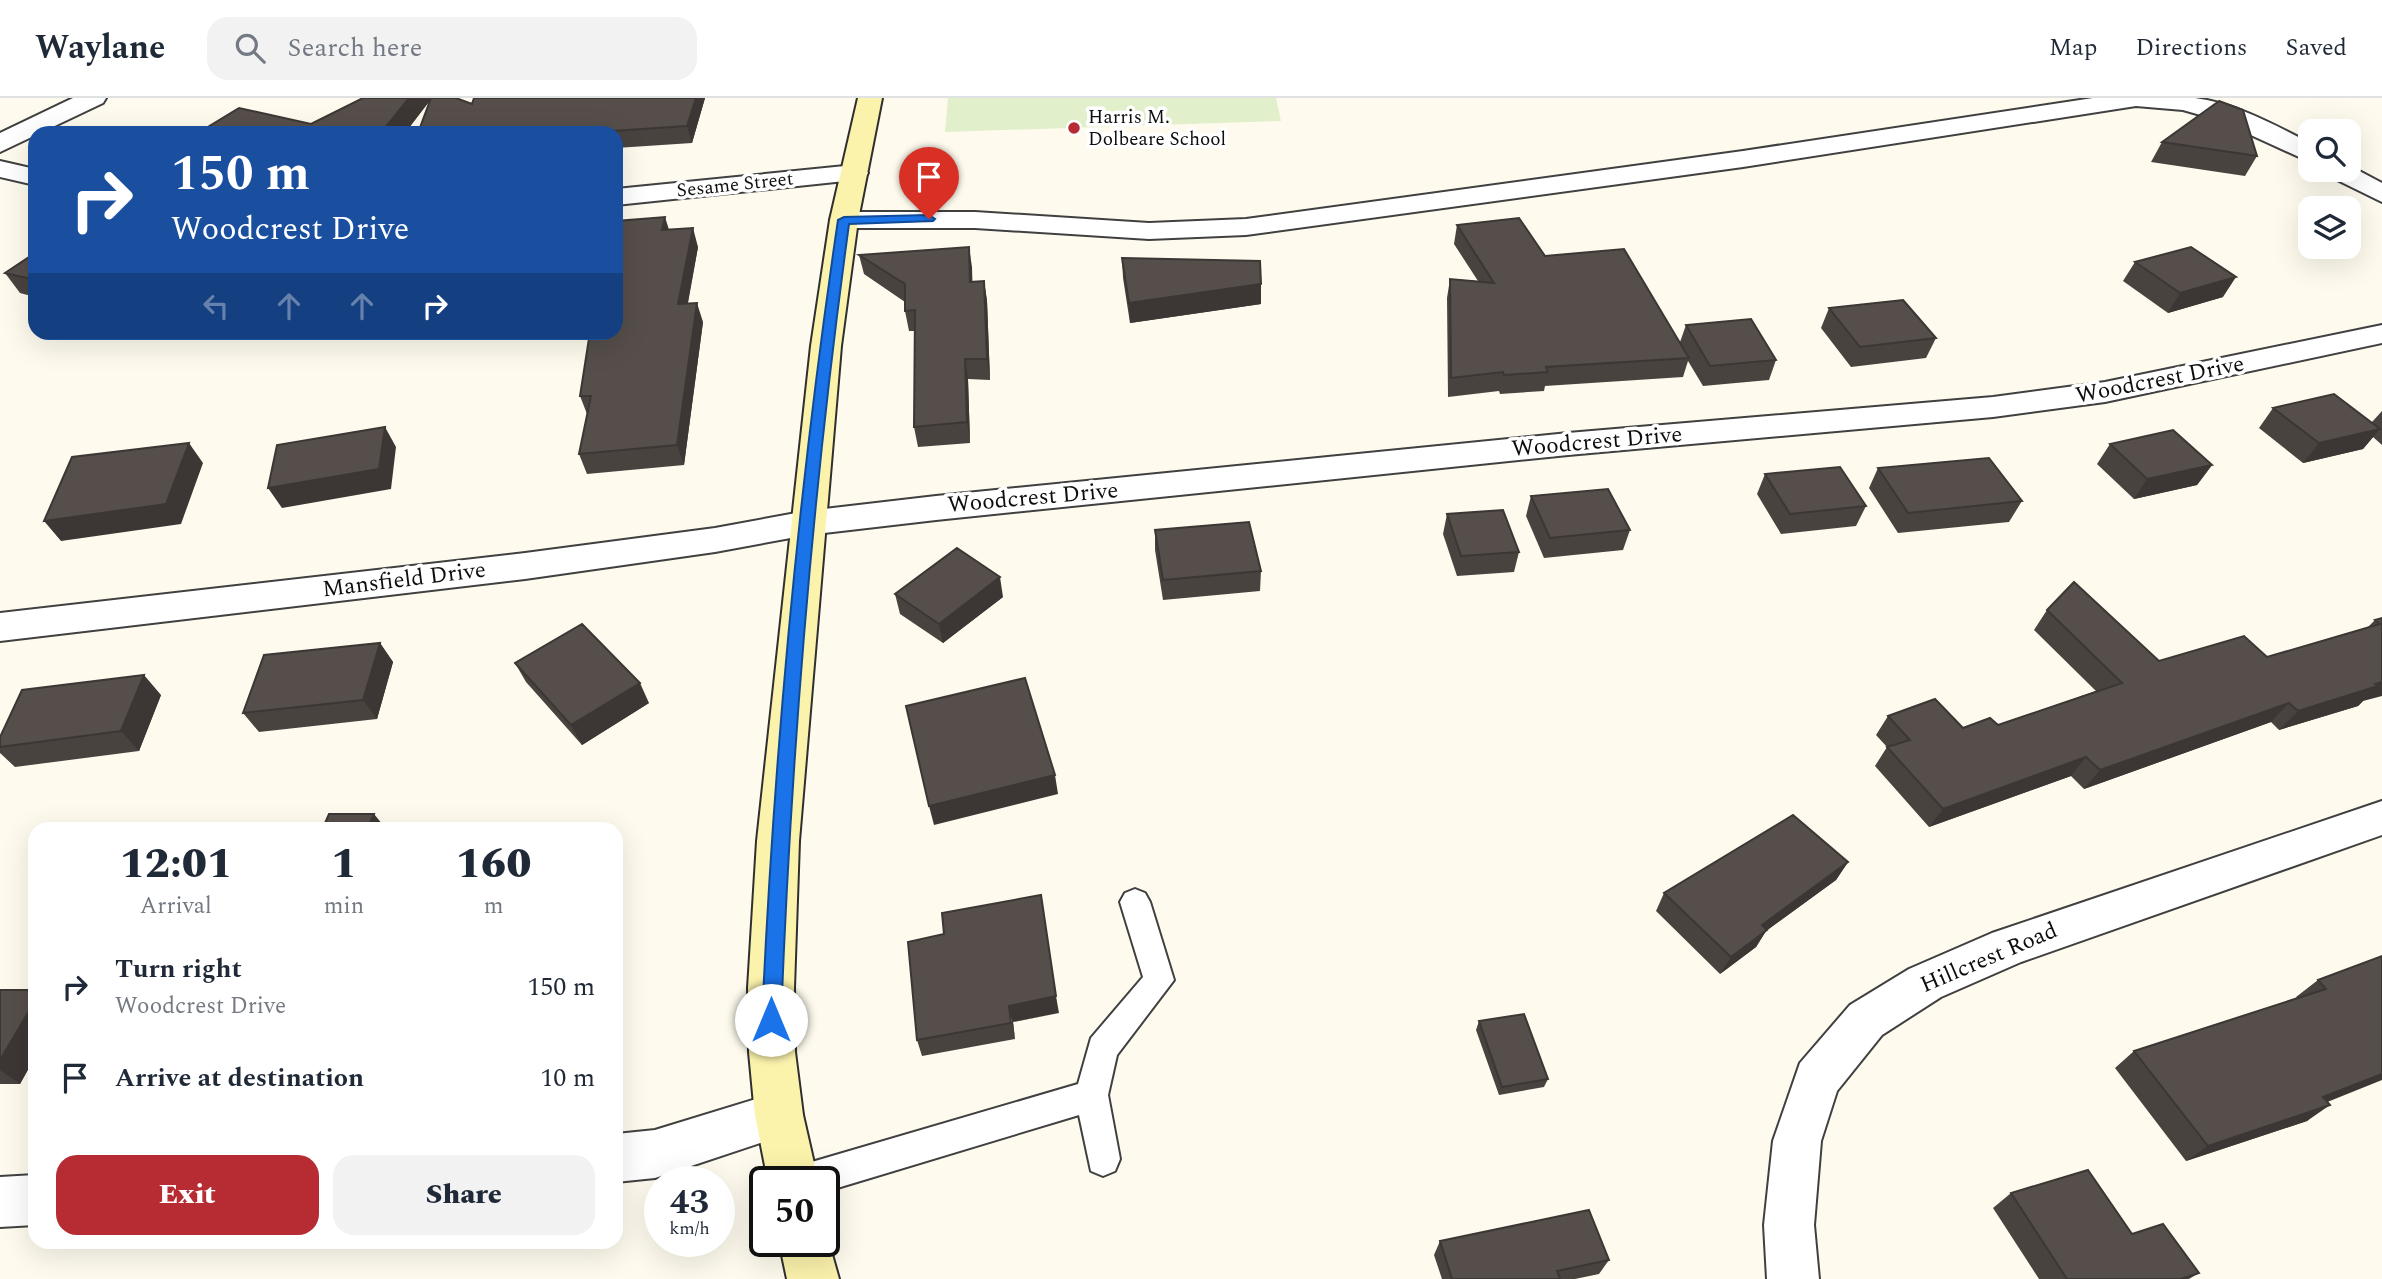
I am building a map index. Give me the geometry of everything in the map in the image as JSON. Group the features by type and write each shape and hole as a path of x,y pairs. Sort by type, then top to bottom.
{"main road":[{"path":"790,1166 779,1115 771,1020 774,918 807,523 826,346 844,220 870,98"},
{"path":"808,1257 813,1279"}],"street":[{"path":"32,126 94,98"},
{"path":"844,220 975,220 1127,231 1246,227 1730,161 2136,99 2186,102 2232,114 2298,148"},
{"path":"0,144 28,128"},
{"path":"0,169 28,175"},
{"name":"Sesame Street","path":"623,196 855,173"},
{"path":"2360,182 2382,194"},
{"name":"Woodcrest Drive","path":"807,523 1568,444 1993,407 2105,392 2382,334"},
{"name":"Mansfield Drive","path":"0,627 525,566 715,540 807,523"},
{"name":"Hillcrest Road","path":"1793,1279 1789,1225 1797,1141 1817,1079 1866,1020 1925,983 2008,947 2382,818"},
{"path":"623,1157 655,1154 779,1115"},
{"path":"0,1202 28,1200"}],"lane":[{"path":"1103,1159 1092,1095 1101,1049 1159,980 1135,902"},
{"path":"840,1171 1092,1095"}],"green space":[{"path":"948,98 1276,98 1281,121 945,132"}],"building":[{"path":"363,98 409,98 387,126 209,126 239,108 311,124"},
{"path":"431,98 456,98 472,104 474,98 696,98 687,126 623,130 623,126 421,126"},
{"path":"2219,101 2243,110 2257,156 2162,142"},
{"path":"665,217 662,230 693,228 678,304 697,303 677,445 579,454 591,396 580,396 589,340 623,340 623,220"},
{"path":"1519,218 1545,256 1624,249 1689,358 1546,367 1548,372 1504,375 1503,372 1451,378 1450,279 1494,283 1457,225"},
{"path":"969,247 970,282 984,281 987,359 965,359 967,422 914,427 915,310 905,311 905,284 859,255"},
{"path":"2191,247 2236,277 2180,293 2135,262"},
{"path":"28,258 28,278 5,273"},
{"path":"1122,258 1260,261 1261,284 1129,303"},
{"path":"1903,300 1936,338 1860,347 1829,308"},
{"path":"1751,319 1776,360 1710,366 1686,325"},
{"path":"2334,394 2380,429 2319,443 2273,408"},
{"path":"385,427 379,469 268,488 277,445"},
{"path":"2173,430 2212,465 2147,479 2110,444"},
{"path":"189,443 166,504 44,521 72,457"},
{"path":"1989,458 2022,501 1908,513 1878,468"},
{"path":"1840,467 1866,506 1790,514 1765,474"},
{"path":"1608,489 1630,530 1550,538 1531,496"},
{"path":"1503,510 1519,552 1461,556 1447,514"},
{"path":"1249,522 1261,571 1163,580 1155,530"},
{"path":"957,548 1000,577 939,624 895,594"},
{"path":"2074,582 2159,661 2244,636 2267,657 2380,624 2375,620 2382,618 2382,682 2375,684 2378,686 2298,711 2289,703 2100,770 2086,757 1943,809 1887,747 1910,740 1888,716 1935,699 1963,728 1990,718 1998,725 2122,683 2047,610"},
{"path":"582,624 640,683 571,725 515,663"},
{"path":"380,643 363,700 243,713 264,655"},
{"path":"144,675 121,731 0,747 0,737 22,690"},
{"path":"1025,678 1055,775 929,806 906,706"},
{"path":"329,814 374,814 370,822 326,822"},
{"path":"1793,815 1848,862 1762,925 1767,930 1731,957 1664,893"},
{"path":"1041,895 1056,996 1009,1006 1011,1023 917,1040 908,942 944,934 942,913"},
{"path":"2382,956 2382,1074 2323,1097 2330,1105 2208,1146 2134,1051 2326,989 2318,980"},
{"path":"0,990 28,990 28,1013 0,1060"},
{"path":"1524,1014 1548,1079 1502,1087 1479,1021"},
{"path":"2088,1170 2132,1234 2163,1224 2199,1273 2181,1279 2067,1279 2011,1193"},
{"path":"1589,1210 1609,1260 1557,1271 1560,1279 1452,1279 1440,1241"}],"place":[{"name":"Harris M. Dolbeare School","path":"1074,128"}],"route":[{"path":"771,1020 779,841 807,523 826,346 844,220 929,219"}]}
